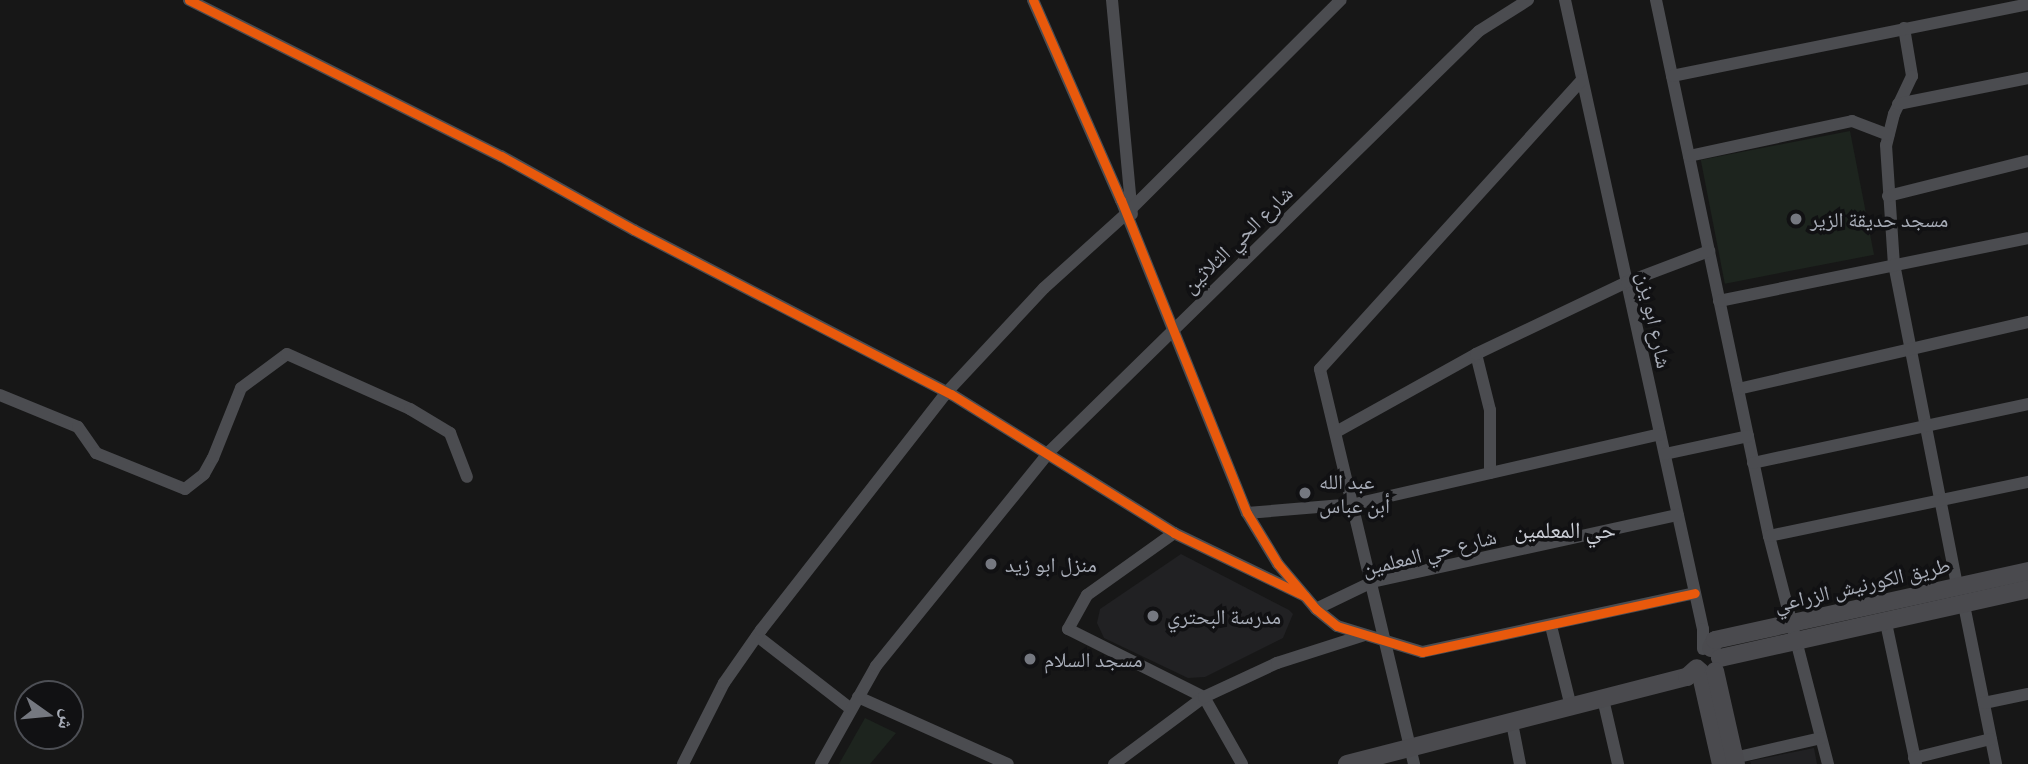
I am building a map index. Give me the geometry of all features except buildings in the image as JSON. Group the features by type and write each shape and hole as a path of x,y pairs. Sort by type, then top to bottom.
{"street":[{"path":"189,0 501,156 634,230 947,392 1050,451 1174,533 1304,596"},
{"path":"1033,0 1129,211"},
{"path":"1112,0 1129,211 1134,235 1170,330 1247,513 1304,596 1316,609 1338,626 1422,652 1695,593"},
{"path":"683,764 724,683 757,636 947,392 1044,288 1129,211 1341,0"},
{"name":"شارع الحي الثلاثين","path":"821,764 876,666 1050,451 1170,330 1479,31 1528,0"},
{"name":"شارع ابو يزن","path":"1565,0 1708,661"},
{"path":"1656,0 1769,536 1828,764"},
{"path":"1672,76 2028,4"},
{"path":"1904,28 1912,76 1898,104 1888,135 1888,196 1894,264 1907,350 1957,585"},
{"path":"1898,104 2028,78"},
{"path":"1412,756 1382,641 1355,503 1320,369 1582,80"},
{"path":"1689,156 1852,121 1888,135"},
{"path":"1888,196 2028,161"},
{"path":"1719,301 2028,238"},
{"path":"1336,432 1476,355 1627,282 1709,251"},
{"path":"1738,389 2028,322"},
{"path":"0,395 78,427 96,453 185,489 204,474 213,458 241,388 264,367 287,354 410,409 450,433 467,477"},
{"path":"1476,355 1490,410 1490,473"},
{"path":"1753,463 2028,404"},
{"path":"1247,513 1355,503 1660,434"},
{"path":"1665,453 1748,436"},
{"path":"1769,536 2028,482"},
{"name":"شارع حي المعلمين","path":"1316,609 1372,582 1678,515"},
{"path":"1174,533 1087,595 1068,629 1204,697 1242,764"},
{"name":"طريق الكورنيش الزراعي","path":"1794,634 1957,585 2028,571"},
{"path":"1347,764 1412,756 1511,723 1687,677 1708,661 1794,634 1886,623 2028,589"},
{"path":"1964,605 1996,764"},
{"path":"1886,623 1915,761 1991,739"},
{"path":"1551,626 1572,707"},
{"path":"1114,764 1204,697 1277,663 1363,635"},
{"path":"757,636 851,709"},
{"path":"1708,661 1730,762 1821,738"},
{"path":"1984,703 2028,694"},
{"path":"858,697 1008,764"},
{"path":"1603,699 1618,764"},
{"path":"1511,723 1520,764"},
{"path":"975,764 982,752"}],"shaded area":[{"path":"1850,131 1874,255 1725,284 1701,160"},
{"path":"1181,554 1289,610 1293,614 1283,638 1205,677 1188,678 1104,638 1097,623 1100,609"},
{"path":"865,718 896,733 870,764 839,764"},
{"path":"1814,748 1817,764 1751,764 1750,761"}],"cycle path":[{"path":"189,0 501,156 634,230 951,394 1174,533 1305,596"},
{"path":"1033,0 1121,200 1247,513 1278,564 1316,609 1337,626 1422,652 1695,593"}],"place":[{"name":"مسجد حديقة الزير","path":"1796,219"},
{"name":"عبد الله أبن عباس","path":"1305,493"},
{"name":"منزل ابو زيد","path":"991,564"},
{"name":"مدرسة البحتري","path":"1153,616"},
{"name":"مسجد السلام","path":"1030,659"}],"district":[{"name":"حي المعلمين","path":"1565,530"}]}
